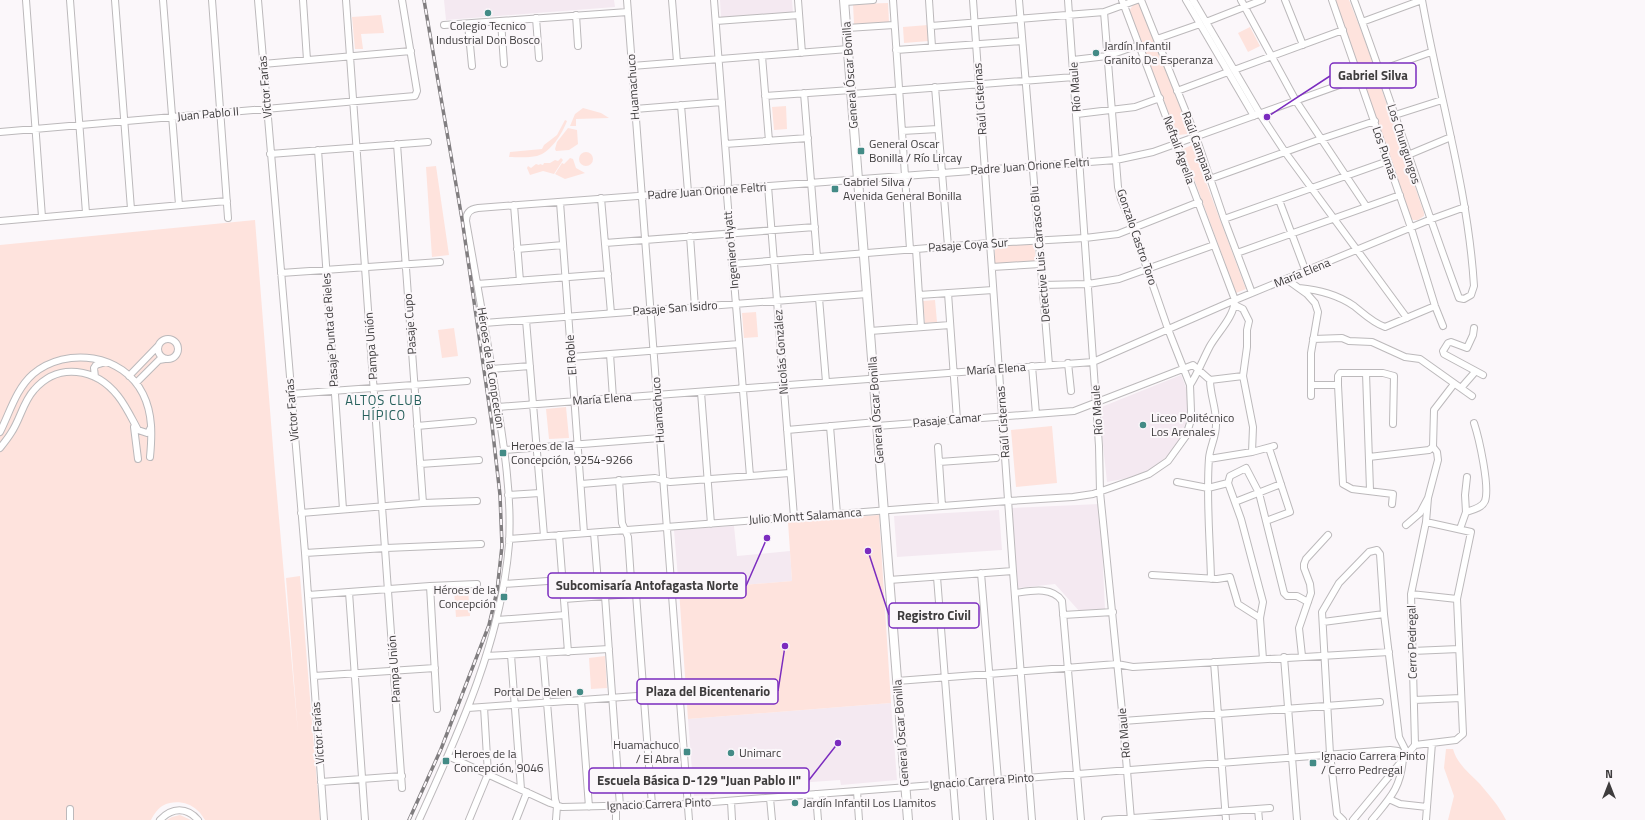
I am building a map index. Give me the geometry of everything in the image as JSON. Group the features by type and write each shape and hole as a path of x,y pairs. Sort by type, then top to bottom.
{"main road":[{"name":"General Óscar Bonilla","path":"845,1 908,820"}],"street":[{"path":"26,0 42,217"},
{"path":"70,0 86,213"},
{"path":"115,0 131,209"},
{"path":"164,0 179,205"},
{"path":"212,0 228,218"},
{"name":"Víctor Farías","path":"258,0 305,553 324,820"},
{"path":"303,0 307,60"},
{"name":"Pampa Unión","path":"346,0 358,147 402,788"},
{"path":"263,64 411,51 402,0"},
{"name":"Huamachuco","path":"627,0 689,820"},
{"path":"672,0 677,62"},
{"name":"Ingeniero Hyatt","path":"714,0 732,264 750,476"},
{"path":"798,0 802,53"},
{"path":"845,1 873,0"},
{"path":"893,0 905,176 919,295 921,327"},
{"path":"929,0 932,47"},
{"name":"Raúl Cisternas","path":"972,0 1032,820"},
{"name":"Detective Luis Carrasco Blu","path":"1019,0 1049,365"},
{"name":"Río Maule","path":"1068,0 1096,404 1100,492 1113,612 1131,819"},
{"path":"931,26 1104,12 1123,2 1137,0"},
{"name":"Raúl Campana","path":"1141,0 1196,137 1224,219 1252,293"},
{"path":"1186,0 1203,23 1257,115 1407,318"},
{"path":"1193,0 1203,23"},
{"path":"1241,0 1296,101 1366,206"},
{"path":"1157,40 1262,0"},
{"path":"1285,0 1303,45"},
{"name":"Los Pumas","path":"1332,0 1375,121 1411,228 1435,306 1443,326"},
{"name":"Los Chungungos","path":"1354,0 1380,71 1429,220 1459,298 1464,299 1471,295 1474,286 1465,207"},
{"path":"1362,22 1422,0 1431,52 1451,137 1465,207"},
{"name":"Neftalí Agrella","path":"1123,2 1199,202 1235,303"},
{"path":"444,25 628,12"},
{"name":"Gonzalo Castro Toro","path":"1100,492 1149,474 1168,461 1186,436 1190,423 1192,397 1190,385 1168,329 1133,228 1121,199 1118,186 1104,12"},
{"path":"576,15 578,46"},
{"path":"716,21 799,15"},
{"path":"536,18 539,58"},
{"path":"501,21 504,64"},
{"path":"468,24 472,66"},
{"path":"847,28 894,25"},
{"path":"1178,91 1343,30"},
{"path":"896,50 1022,41"},
{"path":"1073,60 1107,56 1139,44"},
{"path":"632,66 848,50"},
{"name":"Juan Pablo II","path":"0,132 354,102 416,95 417,91 411,51"},
{"name":"Padre Juan Orione Feltri","path":"469,211 478,208 602,198 1116,160 1153,152 1431,52"},
{"path":"762,56 769,141"},
{"path":"765,96 804,93 899,90 1074,77"},
{"path":"935,87 948,246"},
{"path":"804,93 817,257"},
{"path":"1077,114 1135,107 1160,98"},
{"path":"1395,115 1442,100"},
{"path":"635,109 722,102"},
{"path":"681,105 688,192"},
{"path":"1210,179 1375,121"},
{"path":"902,131 938,129"},
{"path":"1408,155 1451,137"},
{"path":"725,144 808,138"},
{"path":"270,154 428,142"},
{"name":"Pasaje Cupo","path":"397,144 423,503"},
{"name":"Pasaje Punta de Rieles","path":"318,150 343,509"},
{"path":"1224,219 1388,161"},
{"name":"Nicolás González","path":"768,186 794,517"},
{"path":"1237,253 1400,195"},
{"path":"602,198 611,313"},
{"path":"1279,200 1306,272"},
{"path":"0,221 227,201"},
{"name":"El Roble","path":"560,202 584,533"},
{"name":"Pasaje Coya Sur","path":"732,264 948,246 1085,238 1118,234 1199,202"},
{"path":"514,205 520,281"},
{"name":"María Elena","path":"498,407 1093,362 1168,329 1235,303 1252,293 1429,220 1465,207"},
{"name":"Héroes de la Conpcecion","path":"448,756 468,708 486,656 504,584 509,539 508,495 504,450 492,369 466,221 466,215 469,211"},
{"path":"605,243 815,227"},
{"path":"690,236 695,307"},
{"path":"517,249 563,245"},
{"path":"1042,285 1088,284 1119,280 1214,245"},
{"path":"281,274 440,262"},
{"path":"992,267 1040,264"},
{"path":"477,284 608,274"},
{"path":"1286,279 1307,294 1315,303 1318,312 1310,366 1311,396"},
{"path":"1299,288 1319,290 1334,295 1352,305 1378,325 1385,327 1435,306"},
{"path":"919,295 994,290"},
{"path":"948,293 957,420"},
{"name":"Pasaje San Isidro","path":"484,323 867,294"},
{"path":"819,298 826,382"},
{"path":"1190,385 1199,370 1209,347 1235,303 1243,309 1249,321 1243,376 1253,428 1252,452"},
{"path":"526,320 544,536"},
{"path":"870,331 950,325"},
{"path":"1474,328 1473,335 1467,348 1451,342 1448,343 1443,351 1444,354 1483,375"},
{"path":"129,376 162,340 168,338 175,341 177,344 177,354 172,358 159,360 136,383"},
{"path":"1313,339 1342,338 1349,341 1372,342 1405,357 1420,359 1472,396"},
{"path":"571,357 739,344"},
{"path":"158,346 160,355 165,359"},
{"path":"610,354 613,398"},
{"path":"0,432 16,396 33,374 56,360 84,357 106,362 120,368 136,383 144,394 151,416 152,425 150,457"},
{"path":"95,377 94,368 96,365 106,362"},
{"path":"1068,363 1071,391"},
{"name":"Pasaje Camar","path":"787,430 830,426 957,420 1074,411 1096,404 1183,368 1193,365 1199,370"},
{"path":"492,369 530,366"},
{"path":"1032,366 1036,414"},
{"path":"1199,370 1210,380 1216,415 1215,439 1209,459 1208,488 1211,579"},
{"path":"0,448 12,433 33,390 50,376 63,372 76,371 88,373 102,381 118,395 138,430 142,433 149,431 152,425"},
{"path":"1461,388 1475,372"},
{"path":"1392,504 1393,494 1352,489 1343,484 1338,385 1338,376 1340,373 1383,373 1394,376 1394,424"},
{"path":"1366,373 1370,490"},
{"path":"1210,380 1243,376"},
{"path":"291,394 467,382"},
{"path":"1406,525 1420,513 1428,498 1438,460 1433,447 1434,410 1454,384"},
{"path":"1311,385 1338,385"},
{"path":"701,392 712,524"},
{"path":"129,414 134,428 138,459"},
{"path":"417,426 473,422"},
{"path":"1466,512 1480,507 1485,501 1485,476 1481,445 1474,423"},
{"path":"830,426 837,514"},
{"path":"504,450 660,438"},
{"path":"938,447 942,506"},
{"path":"1209,459 1272,447 1281,484 1290,512 1266,521"},
{"path":"1369,457 1429,450 1433,447"},
{"path":"939,462 996,458"},
{"path":"420,464 479,460"},
{"path":"1263,659 1260,618 1263,602 1241,519 1228,483 1230,476 1246,468 1259,493 1284,593 1287,596 1297,596 1308,602"},
{"path":"580,484 655,478 670,482 790,473"},
{"path":"1460,529 1466,512 1465,495 1467,477"},
{"path":"619,480 622,523 628,537 634,594 644,695 652,805"},
{"path":"1177,482 1208,488 1228,483"},
{"path":"1234,502 1281,484"},
{"name":"Julio Montt Salamanca","path":"509,539 1073,497 1100,492"},
{"path":"508,495 540,493"},
{"name":"Cerro Pedregal","path":"1415,745 1411,594 1426,522 1428,498"},
{"path":"301,512 423,503 477,501"},
{"path":"1353,820 1415,745 1456,740 1462,734 1457,598 1471,532 1426,522"},
{"path":"594,533 609,649 618,806 616,820"},
{"path":"559,535 568,652"},
{"path":"1302,656 1300,628 1310,593 1304,564 1306,559 1328,535"},
{"path":"305,553 481,544"},
{"path":"1343,820 1337,814 1330,754 1322,612 1339,583 1369,552 1377,550 1380,554 1384,614 1399,738 1407,753"},
{"path":"889,580 1013,571"},
{"path":"981,573 998,780"},
{"path":"1152,575 1211,579 1230,576 1238,604 1260,618"},
{"path":"937,576 956,820"},
{"path":"504,584 562,580"},
{"path":"308,595 477,584"},
{"path":"430,586 437,709"},
{"path":"1015,593 1038,590 1051,592 1059,596 1062,601 1081,820"},
{"path":"564,599 672,591"},
{"path":"349,592 365,820"},
{"path":"1411,594 1457,598"},
{"path":"1063,615 1113,612"},
{"path":"1323,622 1384,614"},
{"path":"496,620 565,615"},
{"path":"486,656 543,654 609,649"},
{"path":"1412,651 1459,649"},
{"path":"897,681 1117,664 1132,667 1389,652"},
{"path":"543,654 555,799 558,806 556,820"},
{"path":"511,655 524,791 516,820"},
{"path":"1284,657 1297,820"},
{"path":"1214,662 1226,820"},
{"path":"314,676 435,668"},
{"path":"468,708 679,693"},
{"path":"1414,700 1461,698"},
{"path":"581,700 589,807"},
{"path":"1123,721 1380,702"},
{"path":"469,820 488,774 484,707"},
{"path":"1426,820 1432,743"},
{"name":"Ignacio Carrera Pinto","path":"448,756 558,806 589,807 731,801 1390,750 1398,751 1403,758"},
{"path":"419,820 448,756"},
{"path":"1372,820 1394,793 1400,780 1403,758"},
{"path":"321,782 402,776"},
{"path":"987,781 990,820"},
{"path":"857,791 859,820"},
{"path":"816,794 818,820"},
{"path":"770,798 772,820"},
{"path":"1389,799 1400,804 1428,806"},
{"path":"731,801 732,820"},
{"path":"1105,820 1180,817 1226,811 1270,808"},
{"path":"70,809 70,820"},
{"path":"1258,809 1259,820"},
{"path":"160,820 164,815 178,810 193,814 198,820"}],"shaded area":[{"name":"Colegio Tecnico Industrial Don Bosco","path":"444,0 614,0 615,7 446,20"},
{"path":"720,0 792,0 793,13 721,18"},
{"path":"1335,0 1349,0 1364,38 1424,213 1424,216 1418,220 1413,220 1410,218"},
{"path":"888,3 889,22 854,24 853,4"},
{"path":"1139,3 1189,130 1187,134 1179,135 1176,132 1129,11 1133,5"},
{"path":"381,15 384,33 361,34 363,49 355,49 352,17"},
{"path":"928,25 929,41 904,43 903,27"},
{"path":"1250,27 1260,46 1248,52 1238,33"},
{"path":"786,106 787,129 774,130 772,107"},
{"path":"583,108 601,113 609,118 576,119 576,126 570,126 575,114"},
{"path":"565,120 567,121 559,137 547,151 537,156 509,157 510,152 542,149 544,145 557,135"},
{"path":"568,128 577,130 578,144 569,150 556,151 555,149 557,142"},
{"path":"1192,145 1246,289 1236,293 1183,149"},
{"path":"586,152 591,154 593,159 591,164 586,166 581,164 579,159 581,154"},
{"path":"561,158 563,160 554,174 543,171 530,175 527,168 528,166 531,168 536,164 543,165 544,163 550,163 555,160 558,161"},
{"path":"570,158 573,159 576,168 585,173 565,179 555,174 562,163 564,164"},
{"path":"436,166 449,255 432,257 426,167"},
{"path":"255,220 275,473 298,733 286,578 300,576 320,820 205,820 194,807 177,802 168,803 162,806 156,811 151,820 0,820 0,245"},
{"path":"1034,243 1036,261 995,264 995,246"},
{"path":"935,300 937,322 925,323 923,301"},
{"path":"756,312 758,337 744,338 742,313"},
{"path":"454,328 458,356 442,358 438,330"},
{"name":"Liceo Politécnico Los Arenales","path":"1181,375 1189,395 1188,414 1183,435 1170,454 1152,469 1134,477 1107,482 1099,408"},
{"path":"566,407 569,438 549,439 546,409"},
{"path":"1052,426 1057,483 1016,487 1011,430"},
{"path":"1100,504 1105,610 1080,612 1055,584 1018,588 1012,508"},
{"path":"999,510 1002,550 897,557 894,516"},
{"path":"879,515 891,703 688,719 679,590 792,581 788,522"},
{"path":"734,526 737,556 790,551 792,581 679,590 674,530"},
{"path":"468,589 470,616 456,617 454,590"},
{"path":"605,656 607,688 591,689 589,658"},
{"path":"891,703 897,780 841,785 840,780 783,784 783,774 772,775 773,778 726,783 714,795 694,796 688,719"},
{"path":"1446,749 1453,749 1461,764 1491,797 1506,820 1448,820 1454,796 1444,768"},
{"path":"180,815 191,820 167,820 172,817"}],"railway":[{"path":"409,820 441,749 489,625 497,591 502,546 500,495 492,425 462,219 424,0"}],"place":[{"name":"Colegio Tecnico Industrial Don Bosco","path":"488,13"},
{"name":"Jardín Infantil Granito De Esperanza","path":"1096,53"},
{"name":"Gabriel Silva","path":"1267,117"},
{"name":"General Oscar Bonilla / Río Lircay","path":"861,151"},
{"name":"Gabriel Silva / Avenida General Bonilla","path":"835,189"},
{"name":"Liceo Politécnico Los Arenales","path":"1143,425"},
{"name":"Heroes de la Concepción, 9254-9266","path":"503,453"},
{"name":"Subcomisaría Antofagasta Norte","path":"767,538"},
{"name":"Registro Civil","path":"868,551"},
{"name":"Héroes de la Concepción","path":"504,597"},
{"name":"Plaza del Bicentenario","path":"785,646"},
{"name":"Portal De Belen","path":"580,692"},
{"name":"Escuela Básica D-129 \"Juan Pablo II\"","path":"838,743"},
{"name":"Huamachuco / El Abra","path":"687,752"},
{"name":"Unimarc","path":"731,753"},
{"name":"Heroes de la Concepción, 9046","path":"446,761"},
{"name":"Ignacio Carrera Pinto / Cerro Pedregal","path":"1313,763"},
{"name":"Jardín Infantil Los Llamitos","path":"795,803"}],"district":[{"name":"ALTOS CLUB HÍPICO","path":"384,408"}]}
